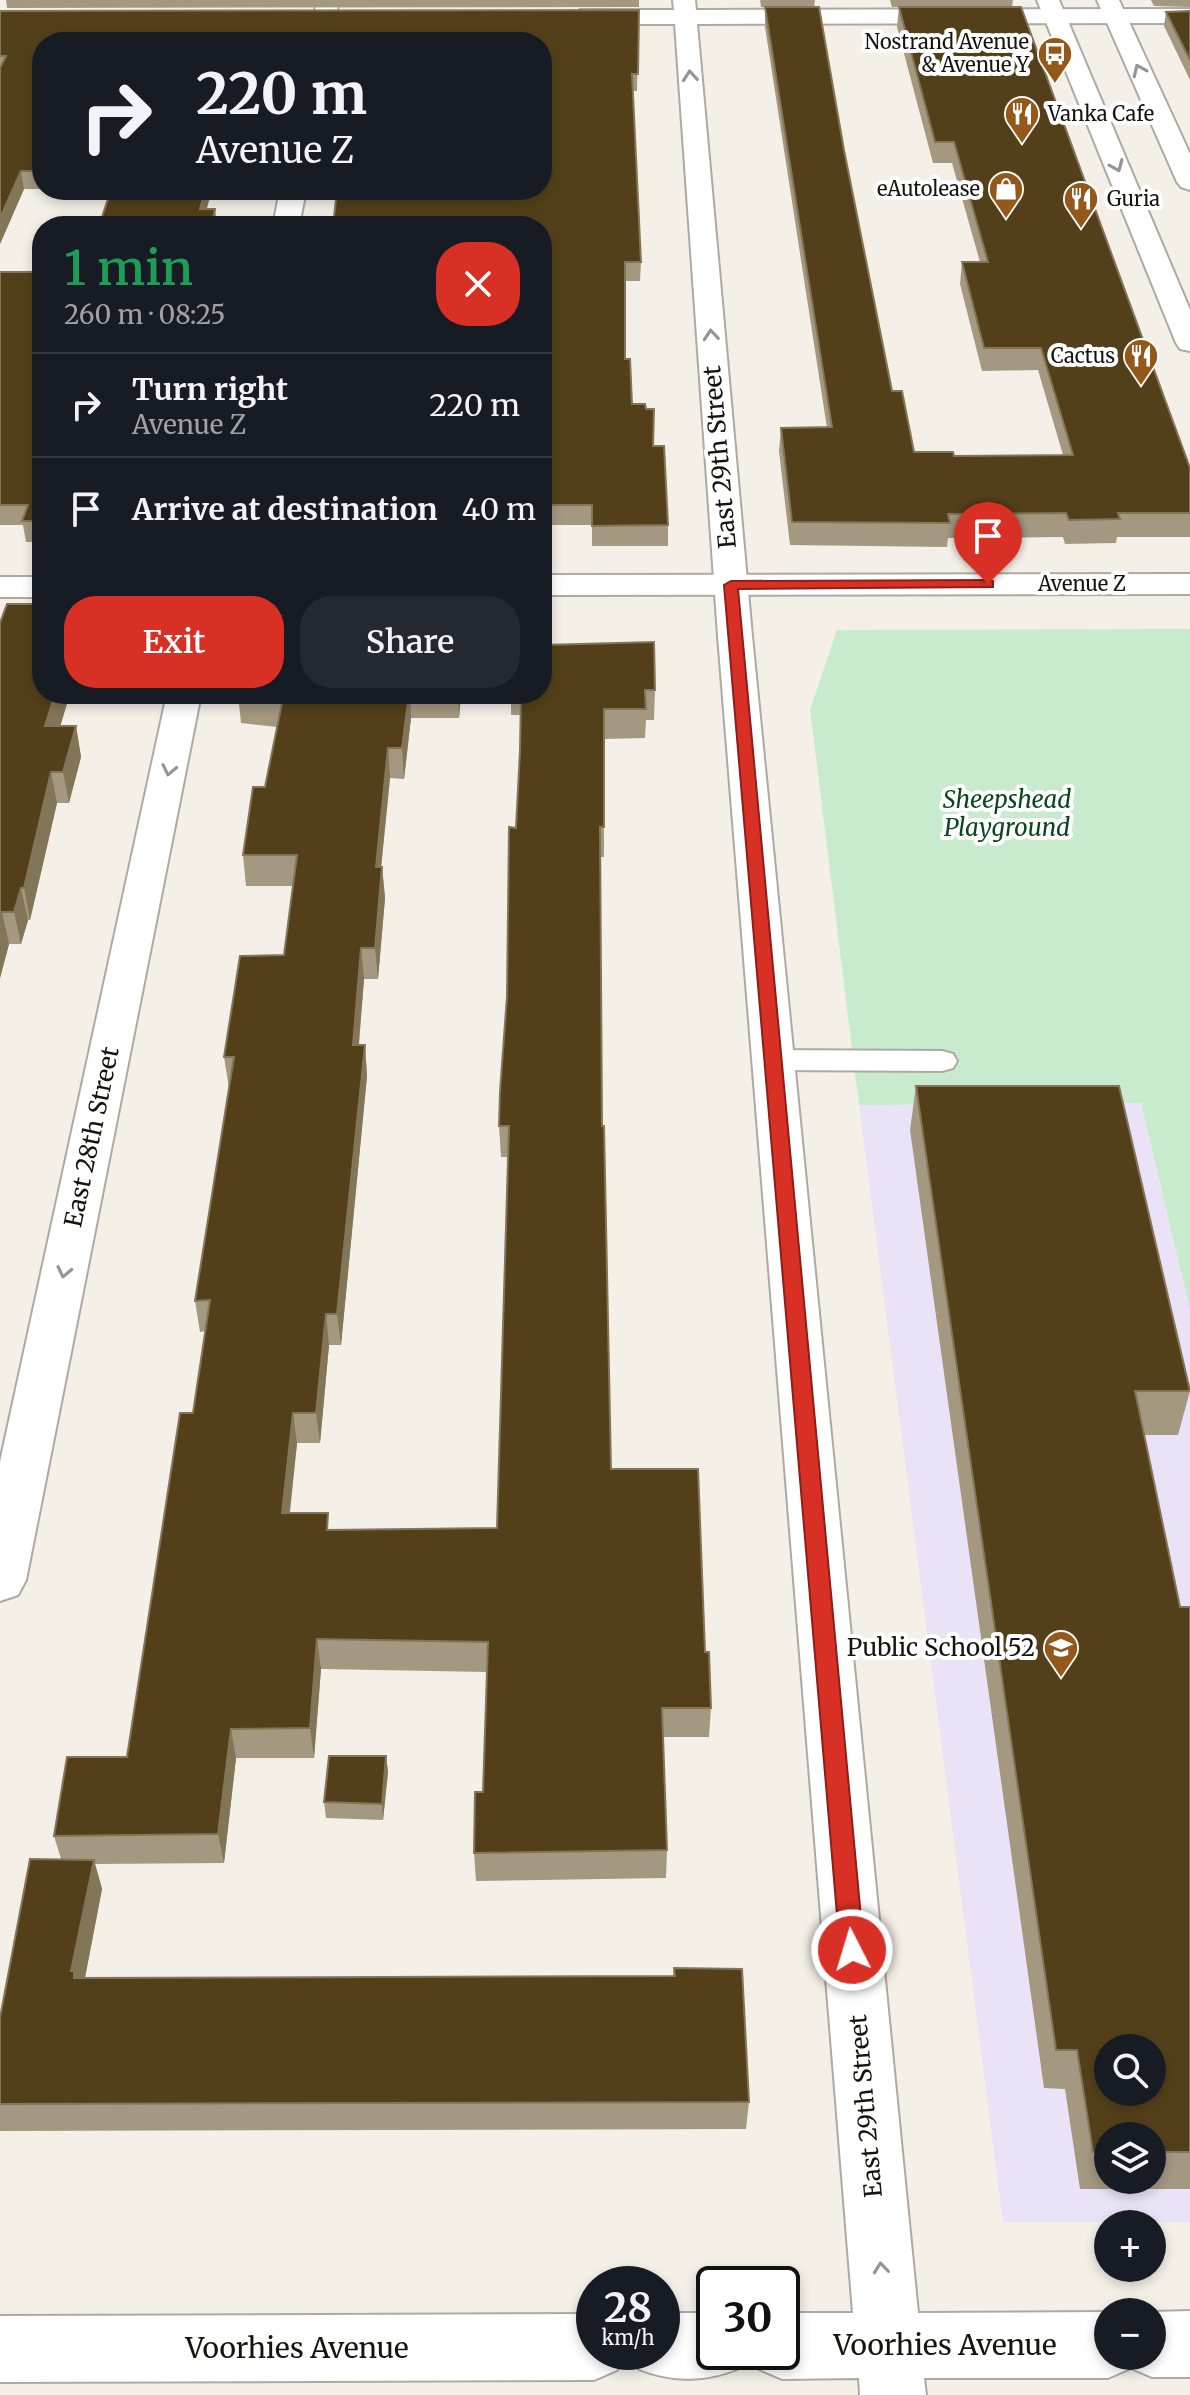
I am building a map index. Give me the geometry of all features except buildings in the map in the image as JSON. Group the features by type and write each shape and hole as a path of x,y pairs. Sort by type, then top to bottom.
{"street":[{"path":"563,17 684,8 1112,8 1190,16"},
{"name":"East 29th Street","path":"684,8 731,585 891,2370"},
{"path":"1051,8 1190,343"},
{"path":"1112,8 1190,182"},
{"name":"Avenue Z","path":"552,585 1190,584"},
{"path":"0,587 32,587"},
{"name":"East 28th Street","path":"0,1580 182,704"},
{"path":"1166,2344 1190,2344"},
{"name":"Voorhies Avenue","path":"0,2349 576,2347"},
{"name":"Voorhies Avenue","path":"800,2350 891,2370 1094,2347"}],"lane":[{"path":"773,1060 942,1061"}],"shaded area":[{"name":"Public School 52","path":"1141,1103 1190,1310 1190,2222 1166,2222 1166,2210 1094,2210 1094,2222 1003,2222 859,1105"}],"green space":[{"name":"Sheepshead Playground","path":"1190,629 1190,1310 1141,1103 859,1105 810,710 837,630"}],"place":[{"name":"Nostrand Avenue & Avenue Y","path":"1055,85"},
{"name":"Vanka Cafe","path":"1022,145"},
{"name":"eAutolease","path":"1006,220"},
{"name":"Guria","path":"1081,230"},
{"name":"Cactus","path":"1141,387"},
{"name":"Public School 52","path":"1061,1679"}],"route":[{"path":"852,1950 731,585 988,584"}]}
